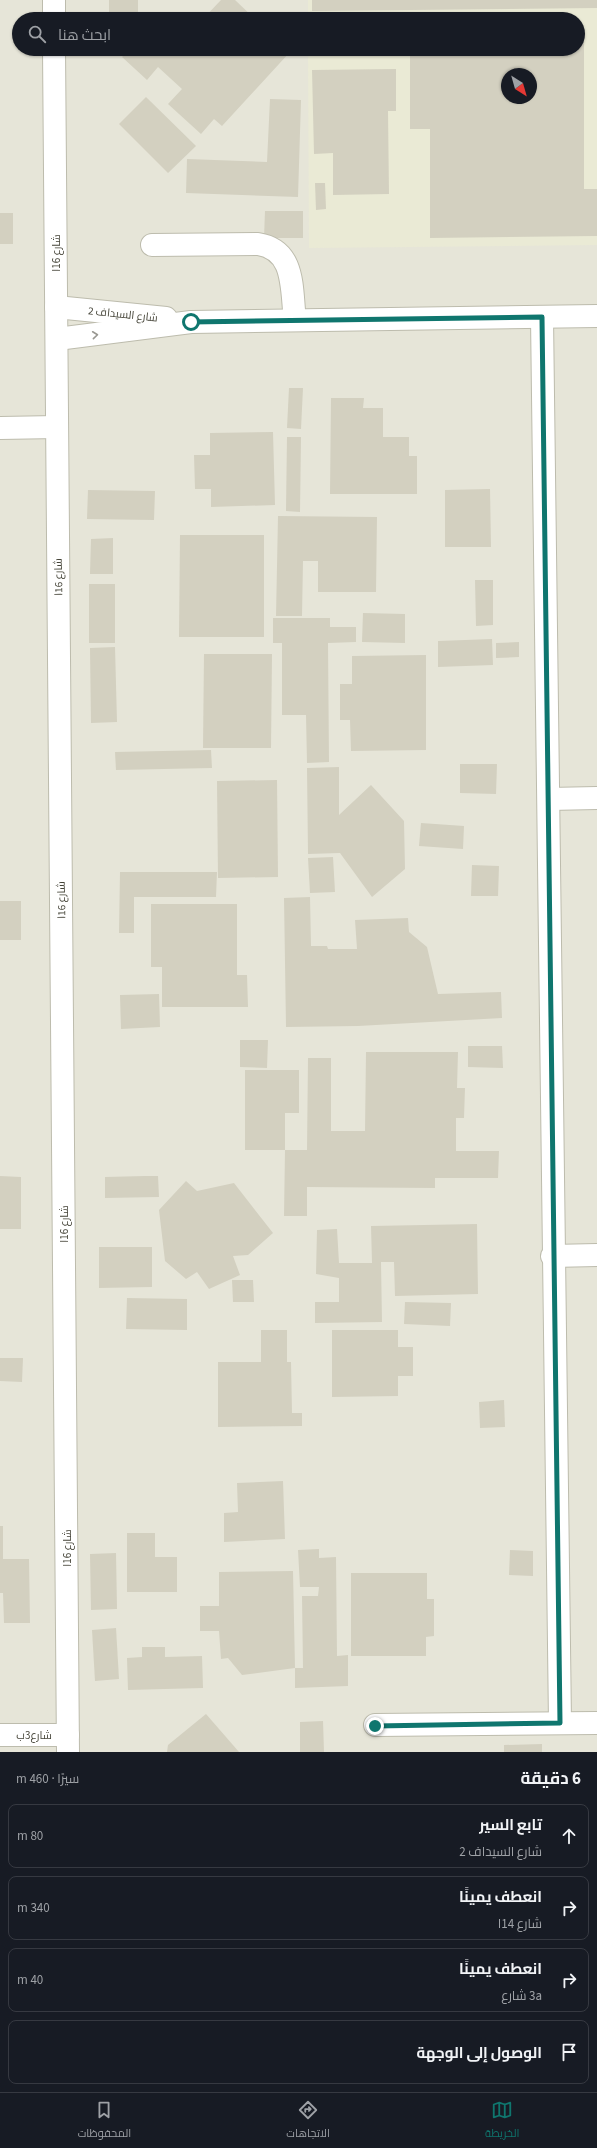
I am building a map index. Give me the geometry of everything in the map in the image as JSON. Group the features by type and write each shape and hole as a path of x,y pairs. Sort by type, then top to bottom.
{"street":[{"path":"54,0 54,12"},
{"name":"شارع 16ا","path":"54,56 68,1743"},
{"path":"152,245 258,244 268,246 284,257 288,266 295,320"},
{"name":"شارع السيداف 2","path":"56,307 191,322"},
{"name":"شارع السيداف 2","path":"57,339 191,322 597,316"},
{"path":"542,317 549,799 552,1256 560,1723"},
{"path":"0,428 57,427"},
{"path":"549,799 597,798"},
{"path":"552,1256 597,1255"},
{"path":"375,1726 597,1723"},
{"name":"شارع3ب","path":"0,1735 68,1743"}],"shaded area":[{"path":"0,0 597,0 597,1752 0,1752"},
{"path":"308,0 597,0 597,245 309,248 308,56 585,56 585,12 308,12"}],"building":[{"path":"109,0 138,0 138,12 109,12"},
{"path":"221,0 235,0 248,12 210,12"},
{"path":"312,0 597,0 597,8 312,11"},
{"path":"286,56 222,126 214,119 201,134 168,104 182,89 158,67 147,80 122,57"},
{"path":"410,56 584,56 584,189 597,189 597,236 430,238 430,129 410,129"},
{"path":"396,69 396,111 388,111 389,194 333,195 333,153 314,154 312,70"},
{"path":"146,97 196,146 168,173 119,124"},
{"path":"270,99 301,100 298,197 186,193 187,159 267,162"},
{"path":"315,183 325,183 326,209 316,210"},
{"path":"265,211 303,211 303,238 264,238"},
{"path":"0,213 13,213 13,244 0,244"},
{"path":"289,388 303,388 301,429 287,428"},
{"path":"331,398 364,398 363,408 383,408 383,437 409,437 409,456 417,456 417,494 330,494"},
{"path":"273,432 275,505 211,507 211,489 195,489 194,455 210,455 210,433"},
{"path":"287,437 301,437 300,512 286,511"},
{"path":"490,489 491,547 445,547 445,490"},
{"path":"88,490 155,491 154,520 87,519"},
{"path":"278,516 377,517 376,592 318,592 318,561 303,561 302,616 276,616"},
{"path":"180,535 264,535 264,637 179,637"},
{"path":"113,538 113,574 90,574 91,539"},
{"path":"475,580 493,580 493,625 476,626"},
{"path":"89,584 115,584 115,643 89,643"},
{"path":"363,613 405,614 405,643 362,642"},
{"path":"273,618 330,618 330,627 356,627 356,642 328,643 329,762 307,763 306,715 282,715 282,643 273,643"},
{"path":"492,639 493,665 438,667 438,641"},
{"path":"519,642 519,657 496,658 496,643"},
{"path":"115,647 117,722 91,723 90,648"},
{"path":"204,654 272,654 271,748 203,748"},
{"path":"426,655 426,750 351,751 350,720 340,720 340,684 352,684 352,656"},
{"path":"211,750 212,768 116,770 115,752"},
{"path":"460,764 497,764 496,794 460,793"},
{"path":"339,767 339,815 371,785 404,821 405,869 372,897 340,853 308,854 307,768"},
{"path":"277,780 278,877 218,878 217,781"},
{"path":"421,823 464,826 463,849 419,846"},
{"path":"333,857 335,892 310,893 308,858"},
{"path":"472,865 499,866 498,896 471,896"},
{"path":"120,872 217,872 216,897 134,897 134,933 119,933"},
{"path":"310,897 311,946 327,946 328,949 357,949 355,920 408,918 409,932 427,947 438,994 501,992 502,1018 358,1026 286,1027 284,898"},
{"path":"0,901 21,901 21,940 0,940"},
{"path":"151,904 237,904 237,975 247,975 248,1007 162,1007 162,967 151,967"},
{"path":"159,994 160,1027 121,1029 120,995"},
{"path":"240,1040 268,1040 267,1068 240,1067"},
{"path":"468,1046 502,1046 503,1068 468,1067"},
{"path":"366,1052 458,1052 457,1088 465,1088 464,1118 456,1118 456,1151 499,1151 498,1178 435,1178 435,1188 307,1187 307,1216 284,1216 285,1150 307,1150 308,1058 331,1058 331,1131 365,1131"},
{"path":"245,1070 299,1070 299,1113 285,1113 285,1150 245,1150"},
{"path":"0,1176 21,1177 21,1229 0,1229"},
{"path":"158,1176 159,1197 105,1198 105,1177"},
{"path":"186,1181 197,1191 234,1183 273,1233 248,1255 233,1256 240,1275 209,1289 197,1272 186,1279 165,1261 159,1210"},
{"path":"477,1224 478,1294 395,1296 394,1262 381,1262 382,1322 315,1323 315,1302 339,1302 339,1278 316,1274 317,1230 337,1229 339,1263 372,1263 371,1226"},
{"path":"99,1247 152,1247 152,1287 99,1288"},
{"path":"232,1280 253,1280 254,1302 233,1302"},
{"path":"127,1298 187,1299 187,1330 126,1329"},
{"path":"405,1302 451,1303 450,1326 404,1324"},
{"path":"261,1330 287,1330 287,1362 291,1362 292,1413 302,1413 302,1426 218,1427 218,1362 261,1362"},
{"path":"332,1330 398,1330 398,1347 413,1347 413,1376 398,1376 398,1396 332,1397"},
{"path":"0,1358 23,1358 22,1382 0,1381"},
{"path":"504,1400 505,1427 480,1428 479,1402"},
{"path":"283,1481 285,1539 224,1542 224,1513 238,1512 237,1483"},
{"path":"0,1526 3,1526 3,1559 29,1559 30,1623 4,1623 3,1593 0,1593"},
{"path":"127,1533 155,1533 155,1557 177,1557 177,1592 127,1592"},
{"path":"319,1549 319,1558 336,1557 337,1656 348,1655 348,1686 295,1688 295,1668 303,1668 302,1596 318,1596 319,1587 300,1587 298,1550"},
{"path":"510,1550 533,1551 533,1576 509,1575"},
{"path":"116,1553 117,1609 91,1610 90,1554"},
{"path":"293,1571 295,1668 242,1675 228,1658 221,1659 219,1631 200,1631 200,1606 219,1606 219,1572"},
{"path":"351,1573 427,1573 427,1599 434,1599 434,1636 426,1637 426,1656 351,1656"},
{"path":"116,1628 119,1679 95,1681 92,1630"},
{"path":"142,1647 165,1647 165,1657 202,1656 203,1688 128,1690 127,1658 142,1657"},
{"path":"206,1714 239,1752 167,1752 168,1745"},
{"path":"323,1721 324,1752 300,1752 300,1722"},
{"path":"542,1744 542,1752 504,1752 504,1745"}],"route":[{"path":"191,322 542,317 549,799 552,1256 560,1723 375,1726"}]}
